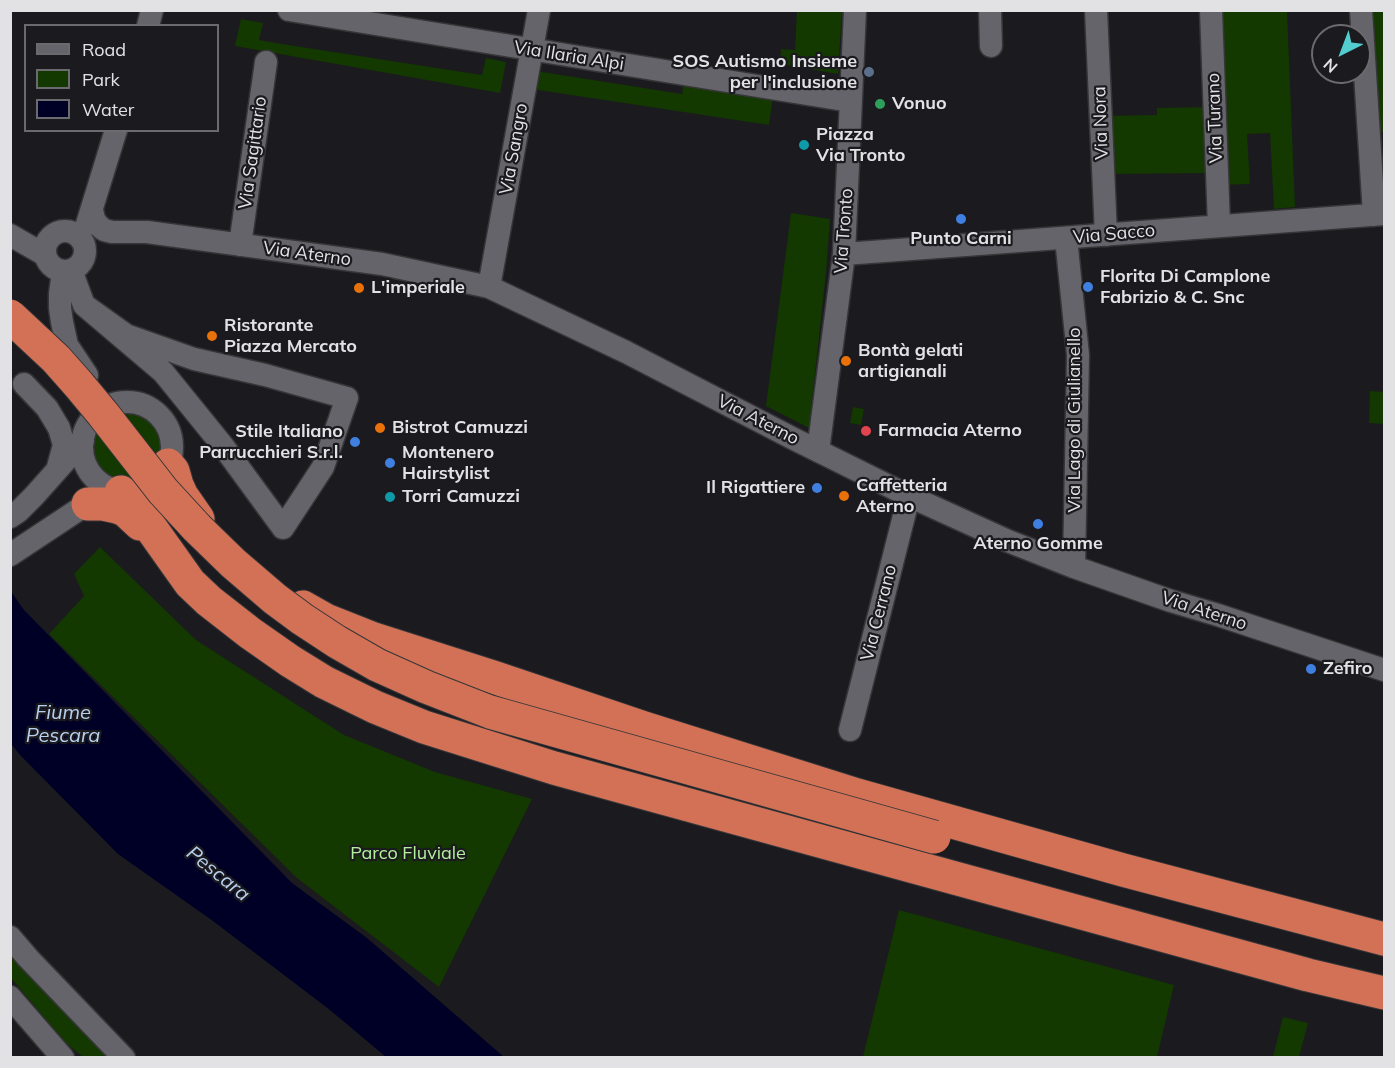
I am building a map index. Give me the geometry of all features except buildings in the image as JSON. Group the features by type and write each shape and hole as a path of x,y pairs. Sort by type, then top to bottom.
{"highway":[{"path":"10,316 56,359 104,414 163,491 232,563 302,619 377,665 426,687 498,714 931,846 1384,977"},
{"path":"10,341 68,401 156,511 212,569 262,613 311,647 363,678 426,708 479,728 931,846 1236,918 1384,956"},
{"path":"168,465 173,471 182,496 210,535 235,560 260,581 291,601 326,620 374,639 857,795 1123,870 1384,939"},
{"path":"107,495 104,504 125,510 132,516 168,552 190,583 250,633 324,682 375,707 424,726 554,768 1287,969 1384,993"}],"street":[{"name":"Via Ilaria Alpi","path":"289,10 850,101"},
{"name":"Via Sangro","path":"489,287 539,10"},
{"name":"Via Tronto","path":"818,451 844,254 855,10"},
{"path":"990,10 991,46"},
{"name":"Via Nora","path":"1096,10 1106,235"},
{"name":"Via Turano","path":"1211,10 1219,226"},
{"path":"1361,10 1379,215"},
{"name":"Via Sagittario","path":"240,244 266,62"},
{"path":"115,132 77,254 62,279 60,294 60,308 67,345 94,384 115,404"},
{"path":"92,210 96,222 104,230 113,232"},
{"name":"Via Sacco","path":"844,254 1379,215"},
{"path":"45,255 46,245 54,234 68,230 77,254 84,305 163,372 224,446 283,528 323,467 347,398 194,358 126,336 84,305"},
{"name":"Via Aterno","path":"77,254 113,232 147,232 382,264 489,287 626,352 909,496 1008,541 1171,601 1384,670"},
{"path":"10,235 45,255 51,265 61,270 77,254"},
{"name":"Via Lago di Giulianello","path":"1066,238 1078,355 1074,567"},
{"path":"64,330 84,305"},
{"path":"17,378 66,413 83,438 82,454 89,471 107,495"},
{"path":"17,378 47,408 59,428 64,445 58,467"},
{"path":"10,517 34,496 83,438 90,422 108,407 127,402 140,404 151,410 168,428 172,453 162,476 152,485 134,492 107,495 10,555"},
{"name":"Via Cerrano","path":"850,730 909,496"},
{"path":"10,937 124,1058"},
{"path":"10,997 63,1058"}],"green space":[{"path":"797,11 842,11 838,74 780,64 781,49 795,50"},
{"path":"1215,11 1287,11 1295,207 1274,209 1270,133 1247,134 1250,184 1222,185"},
{"path":"1365,11 1384,11 1384,132 1373,133 1370,84 1371,24 1366,24"},
{"path":"241,19 263,23 259,40 282,44 482,75 486,58 506,62 500,93 235,46"},
{"path":"536,71 682,94 684,83 773,96 769,125 532,89"},
{"path":"1211,107 1213,173 1108,174 1104,116 1157,115 1157,108"},
{"path":"791,213 830,219 809,428 766,406"},
{"path":"1370,391 1384,392 1384,424 1369,423"},
{"path":"853,407 864,409 861,425 850,423"},
{"path":"123,413 146,418 160,436 161,458 136,482 125,483 104,474 93,454 96,432 112,416"},
{"name":"Parco Fluviale","path":"100,547 196,640 344,735 435,772 532,799 439,987 297,878 49,634 84,596 74,574"},
{"path":"899,910 1174,985 1157,1057 863,1057"},
{"path":"10,953 109,1057 83,1057 67,1044 11,978"},
{"path":"1283,1017 1308,1023 1299,1057 1273,1057"}],"water":[{"name":"Fiume Pescara","path":"10,590 24,610 292,883 367,938 504,1057 386,1057 330,1010 213,921 118,854 11,744"}],"place":[{"name":"SOS Autismo Insieme per l'inclusione","path":"869,72"},
{"name":"Vonuo","path":"880,104"},
{"name":"Piazza Via Tronto","path":"804,145"},
{"name":"Punto Carni","path":"961,219"},
{"name":"Florita Di Camplone Fabrizio & C. Snc","path":"1088,287"},
{"name":"L'imperiale","path":"359,288"},
{"name":"Ristorante Piazza Mercato","path":"212,336"},
{"name":"Bontà gelati artigianali","path":"846,361"},
{"name":"Bistrot Camuzzi","path":"380,428"},
{"name":"Farmacia Aterno","path":"866,431"},
{"name":"Stile Italiano Parrucchieri S.r.l.","path":"355,442"},
{"name":"Montenero Hairstylist","path":"390,463"},
{"name":"Il Rigattiere","path":"817,488"},
{"name":"Caffetteria Aterno","path":"844,496"},
{"name":"Torri Camuzzi","path":"390,497"},
{"name":"Aterno Gomme","path":"1038,524"},
{"name":"Zefiro","path":"1311,669"}],"water label":[{"name":"Pescara","path":"218,874"}]}
